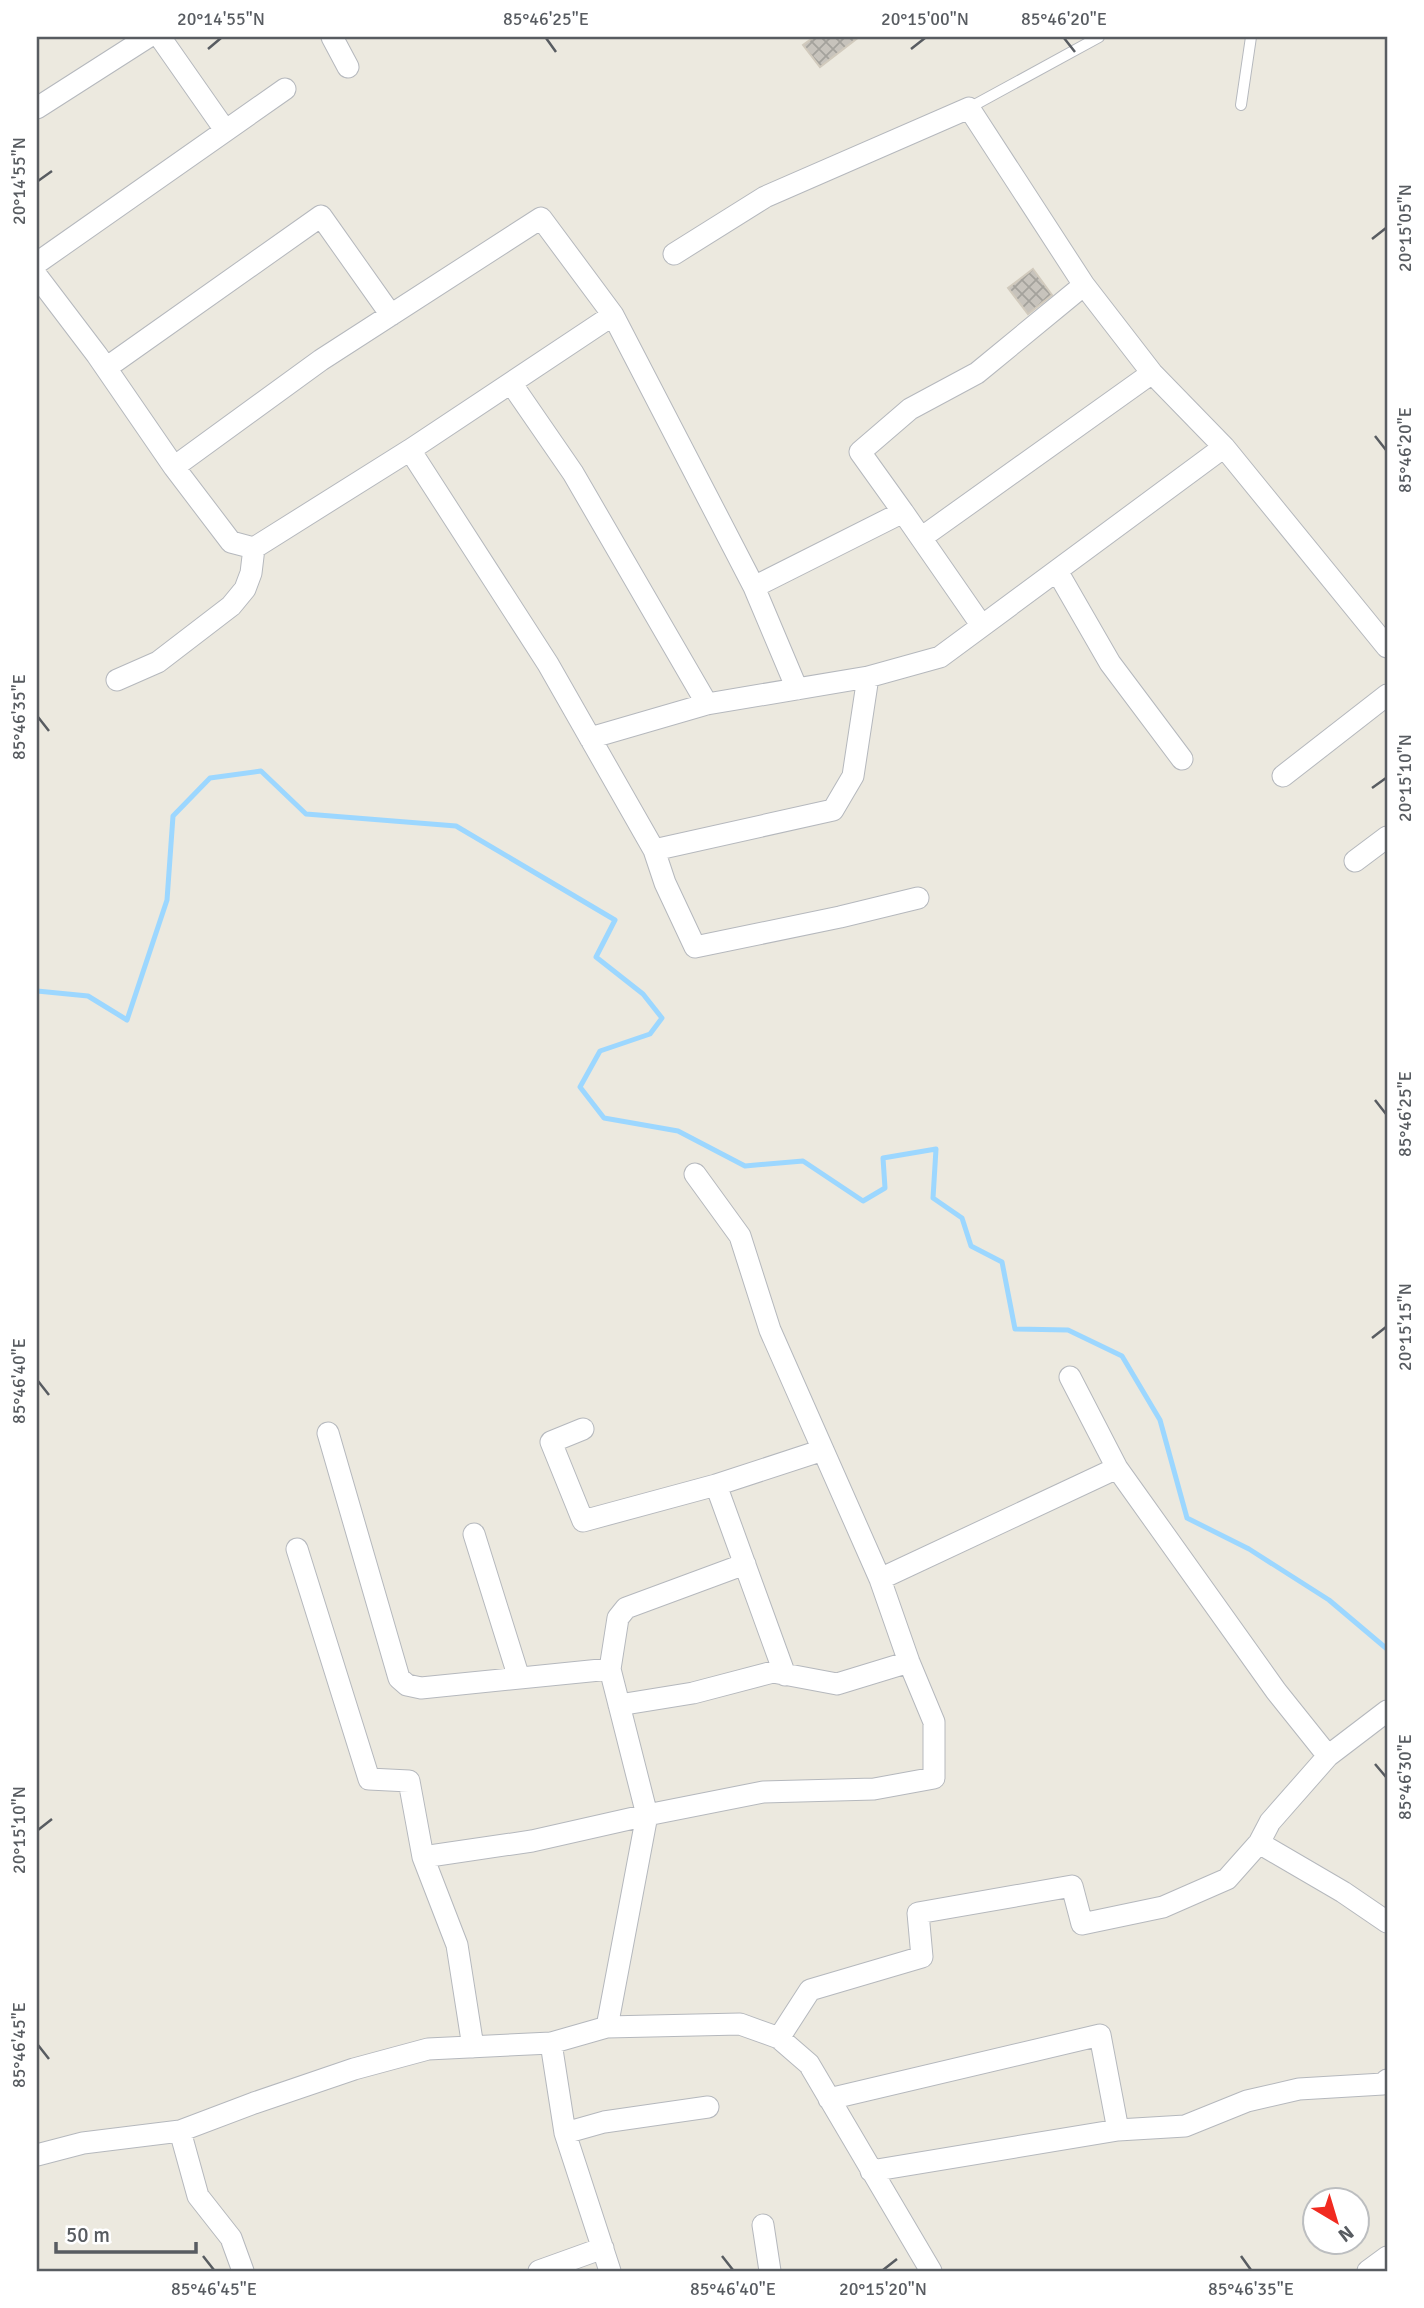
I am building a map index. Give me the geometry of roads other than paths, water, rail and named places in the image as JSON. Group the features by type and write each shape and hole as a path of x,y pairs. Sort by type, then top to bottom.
{"street":[{"path":"37,108 120,45 148,37"},
{"path":"160,37 225,130"},
{"path":"332,37 348,66"},
{"path":"37,263 285,89"},
{"path":"674,254 765,197 969,108 1084,285 1152,373 1224,447 1387,647"},
{"path":"106,369 321,216 391,314"},
{"path":"174,467 321,360 541,219 613,315 754,587 797,689"},
{"path":"37,276 174,467 231,541 254,548 410,450 613,315"},
{"path":"982,626 860,452 910,409 977,373 1084,285"},
{"path":"921,538 1152,373"},
{"path":"511,383 573,473 707,704"},
{"path":"590,737 707,704 868,677 940,657 1224,447"},
{"path":"410,450 548,664 590,737 654,850 665,883 695,947 918,898"},
{"path":"754,587 903,512"},
{"path":"117,680 158,662 231,606 244,589 251,573 254,548"},
{"path":"1057,571 1110,663 1182,759"},
{"path":"654,850 833,810 853,776 868,677"},
{"path":"1283,776 1387,695"},
{"path":"1355,861 1387,837"},
{"path":"423,1857 532,1841 763,1792 874,1789 934,1778 934,1721 909,1662 880,1579 771,1330 740,1237 695,1174"},
{"path":"1070,1377 1117,1468 1276,1691 1328,1756"},
{"path":"583,1429 551,1442 583,1521 716,1485 823,1450"},
{"path":"328,1433 399,1678 407,1685 421,1688 610,1669"},
{"path":"880,1579 1117,1468"},
{"path":"716,1485 786,1675"},
{"path":"474,1534 519,1678"},
{"path":"297,1549 369,1779 409,1782 423,1857 457,1945 473,2047"},
{"path":"607,2027 647,1815 610,1669 618,1618 626,1608 745,1563"},
{"path":"620,1706 694,1693 773,1672 837,1684 909,1662"},
{"path":"779,2038 810,1990 922,1957 918,1913 1072,1886 1082,1924 1163,1907 1227,1878 1259,1843 1270,1822 1328,1756 1387,1711"},
{"path":"1259,1843 1343,1892 1387,1922"},
{"path":"37,2155 83,2143 180,2132 354,2069 428,2049 551,2043 607,2027 740,2024 779,2038 809,2064 931,2271"},
{"path":"829,2099 1100,2035 1118,2130"},
{"path":"551,2043 565,2133 610,2271"},
{"path":"872,2171 1118,2130 1185,2126 1247,2101 1298,2089 1386,2085"},
{"path":"565,2133 604,2122 708,2107"},
{"path":"180,2132 198,2196 231,2238 243,2271"},
{"path":"763,2225 770,2271"},
{"path":"539,2271 603,2248"},
{"path":"1368,2271 1387,2257"}],"lane":[{"path":"969,108 1099,37"},
{"path":"1241,105 1251,37"}],"waterway":[{"path":"37,991 88,996 127,1020 167,900 173,816 210,778 261,771 306,814 456,826 615,920 596,957 643,994 662,1018 650,1034 600,1051 580,1087 604,1118 678,1131 745,1166 803,1161 863,1201 885,1188 883,1158 936,1149 933,1198 962,1218 971,1246 1002,1262 1015,1329 1068,1330 1122,1356 1160,1420 1187,1518 1249,1549 1329,1600 1387,1649"}]}
